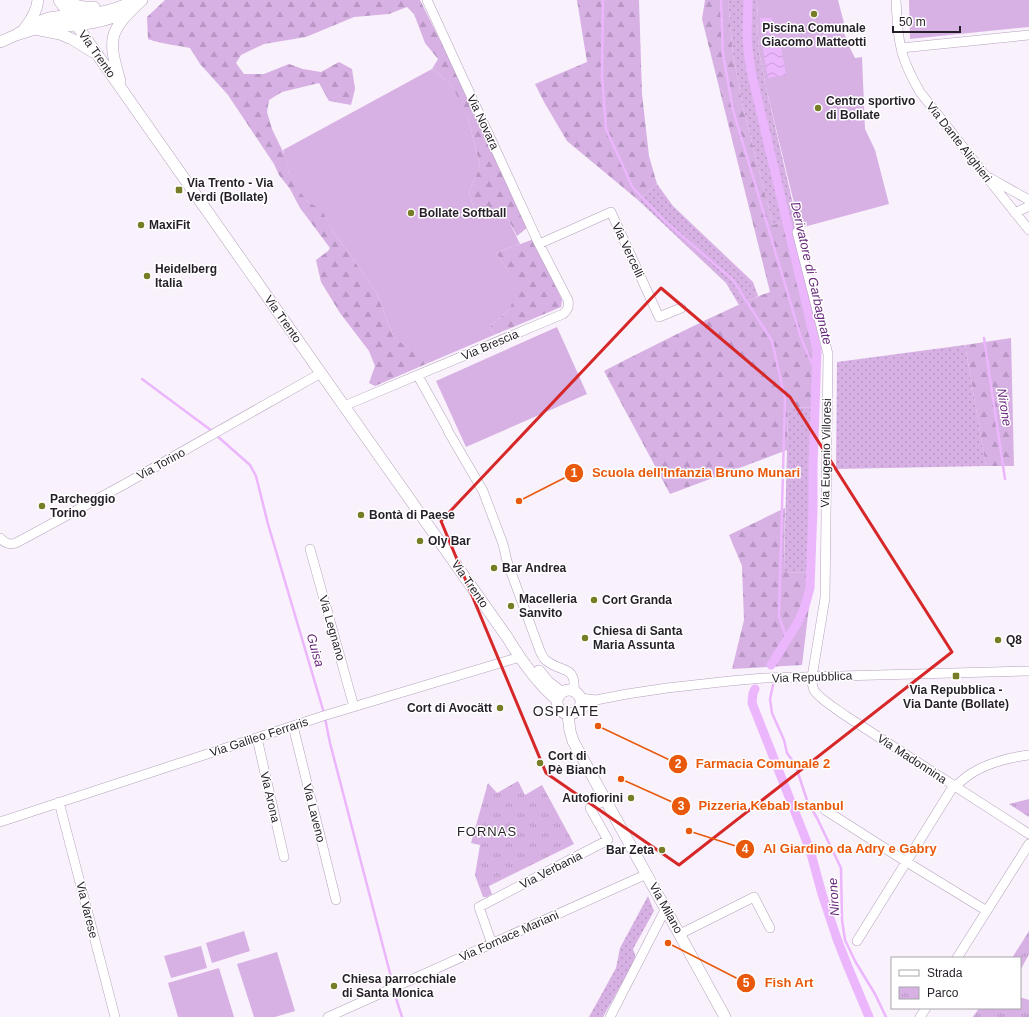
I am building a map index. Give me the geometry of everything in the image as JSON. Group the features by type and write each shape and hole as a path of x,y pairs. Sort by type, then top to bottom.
{"street":[{"path":"25,31 38,6 38,0"},
{"name":"Via Trento","path":"59,0 508,637"},
{"path":"66,0 80,7 87,8 135,2"},
{"name":"Via Novara","path":"427,0 539,244"},
{"name":"Via Dante Alighieri","path":"896,0 898,34 901,48 913,80 920,92 1029,230"},
{"path":"0,42 25,31 73,20 98,21 111,18 122,14 135,2"},
{"path":"124,92 114,59 112,42 116,29 135,2"},
{"path":"25,31 60,34 72,39 97,54"},
{"path":"901,48 1029,35"},
{"path":"985,176 1029,200"},
{"path":"1015,213 1029,206"},
{"name":"Via Vercelli","path":"539,244 611,212 659,316 681,308"},
{"name":"Via Eugenio Villoresi","path":"796,232 828,354 825,598 812,677"},
{"name":"Via Brescia","path":"344,406 418,376 567,311 569,304 568,300 539,244"},
{"name":"Via Torino","path":"0,538 9,544 16,543 125,484 321,373"},
{"path":"418,376 483,490 540,651 546,661 571,673 574,680 580,706 574,712 562,713 556,705 559,696 565,690 570,690 577,694"},
{"name":"Via Legnano","path":"310,549 354,707"},
{"path":"508,637 520,657 543,688 559,696"},
{"path":"508,637 518,646 559,696"},
{"name":"Via Galileo Ferraris","path":"0,822 293,726 520,657"},
{"name":"Via Repubblica","path":"574,712 596,700 627,694 709,683 765,678 1029,671"},
{"name":"Via Madonnina","path":"812,677 813,689 826,702 955,786 974,772 987,766 1029,755"},
{"name":"Via Repubblica","path":"577,694 596,700"},
{"name":"Via Milano","path":"574,712 575,729 606,800 725,1017"},
{"name":"Via Laveno","path":"293,726 336,900"},
{"name":"Via Arona","path":"257,738 284,857"},
{"path":"857,941 905,862 955,786 1029,834"},
{"name":"Via Verbania","path":"492,944 479,907 608,840 590,808 606,800"},
{"name":"Via Varese","path":"59,802 114,1017"},
{"path":"825,810 905,862 986,911"},
{"path":"958,957 1029,844"},
{"name":"Via Fornace Mariani","path":"328,1017 647,874"},
{"path":"680,934 754,897 770,928"},
{"path":"610,1017 666,908"}],"highlighted area":[{"path":"661,288 790,397 952,652 679,865 546,773 441,521"}],"green space":[{"path":"165,0 420,0 452,64 528,227 517,236 507,217 491,210 474,209 469,192 480,166 468,118 449,82 432,69 438,59 425,43 414,14 407,7 389,14 354,17 306,37 264,44 241,55 236,63 244,74 264,74 289,64 303,69 321,72 339,62 352,69 355,89 351,105 329,101 319,83 282,92 269,100 267,112 272,129 285,156 289,173 307,201 322,209 334,234 347,250 377,294 394,338 424,357 426,364 375,386 369,383 375,366 369,351 340,313 321,282 316,260 330,248 300,208 290,189 279,175 274,164 228,95 200,64 190,48 148,39 147,17"},
{"path":"577,0 639,0 642,94 649,156 657,184 638,200 567,141 535,84 587,62"},
{"path":"705,0 728,0 733,54 743,107 773,225 796,217 792,239 820,349 818,408 788,407 787,450 670,494 604,371 708,319 770,292 702,19"},
{"path":"728,0 758,0 757,21 759,52 796,217 773,225 743,107 733,54"},
{"name":"Centro sportivo di Bollate","path":"758,0 838,0 844,23 841,25 849,46 855,58 862,57 865,129 875,150 889,204 800,228 759,52 757,21"},
{"path":"909,0 1029,0 1029,27 910,39"},
{"name":"Bollate Softball","path":"432,69 449,82 468,118 480,166 469,192 474,209 491,210 507,217 520,244 496,253 510,274 517,288 510,309 490,326 494,335 426,364 423,357 394,338 377,294 347,250 334,234 322,210 307,201 298,189 289,173 283,150"},
{"path":"657,184 673,206 753,282 758,296 739,305 726,283 638,200"},
{"path":"534,239 562,300 561,307 494,335 490,326 510,309 510,274 496,253"},
{"path":"557,327 587,394 466,447 436,381"},
{"path":"1011,338 1014,466 986,466 965,345"},
{"path":"965,345 986,466 836,469 837,362"},
{"path":"788,407 818,408 813,573 784,572"},
{"path":"785,508 784,572 813,573 802,665 732,669 744,620 742,566 729,535"},
{"path":"518,781 525,795 542,785 574,844 489,886 492,894 487,897 483,897 475,875 480,845 471,843 488,783 497,793"},
{"path":"1029,799 1029,817 1009,804"},
{"path":"648,896 654,911 633,949 636,958 603,1017 589,1017 616,968 620,948"},
{"path":"244,931 250,951 212,963 206,943"},
{"path":"1029,931 1029,954 1021,969 1021,957 1013,957"},
{"path":"201,946 207,968 171,978 164,956"},
{"path":"277,952 295,1011 275,1017 254,1017 237,964"},
{"path":"219,968 234,1017 178,1017 168,983"},
{"path":"1021,997 1029,1000 1029,1017 973,1017 978,1009 1021,1009"}],"water":[{"path":"760,18 772,18 772,29 778,29 778,34 768,34 768,32 764,33 761,30"},
{"path":"780,41 786,75 768,78 762,44"}],"waterway":[{"path":"603,0 602,75 606,129 633,188 666,222 733,280 772,341 785,399 779,616 787,640"},
{"path":"721,0 723,54 733,110 801,338 816,373"},
{"name":"Derivatore di Garbagnate","path":"748,0 747,35 751,71 817,350 810,588 805,606 798,622 771,665"},
{"name":"Nirone","path":"984,338 1005,479"},
{"name":"Guisa","path":"142,379 212,431"},
{"name":"Guisa","path":"216,435 250,465 256,476 268,524 324,713"},
{"name":"Nirone","path":"773,685 770,699 772,713 784,740 787,753 795,764 808,803 817,818 841,868 842,920 845,940 886,1017"},
{"name":"Derivatore di Garbagnate","path":"755,689 752,703 810,850 822,894 837,939 869,1017"},
{"name":"Guisa","path":"325,718 330,743 391,977"},
{"name":"Guisa","path":"394,992 402,1017"}],"place":[{"name":"Piscina Comunale Giacomo Matteotti","path":"814,14"},
{"name":"Centro sportivo di Bollate","path":"818,108"},
{"name":"Via Trento - Via Verdi (Bollate)","path":"179,190"},
{"name":"Bollate Softball","path":"411,213"},
{"name":"MaxiFit","path":"141,225"},
{"name":"Heidelberg Italia","path":"147,276"},
{"name":"Scuola dell'Infanzia Bruno Munari","path":"519,501"},
{"name":"Parcheggio Torino","path":"42,506"},
{"name":"Bontà di Paese","path":"361,515"},
{"name":"Oly Bar","path":"420,541"},
{"name":"Bar Andrea","path":"494,568"},
{"name":"Cort Granda","path":"594,600"},
{"name":"Macelleria Sanvito","path":"511,606"},
{"name":"Chiesa di Santa Maria Assunta","path":"585,638"},
{"name":"Q8","path":"998,640"},
{"name":"Via Repubblica - Via Dante (Bollate)","path":"956,676"},
{"name":"Cort di Avocätt","path":"500,708"},
{"name":"Farmacia Comunale 2","path":"598,726"},
{"name":"Cort di Pè Bianch","path":"540,763"},
{"name":"Pizzeria Kebab Istanbul","path":"621,779"},
{"name":"Autofiorini","path":"631,798"},
{"name":"Al Giardino da Adry e Gabry","path":"689,831"},
{"name":"Bar Zeta","path":"662,850"},
{"name":"Fish Art","path":"668,943"},
{"name":"Chiesa parrocchiale di Santa Monica","path":"334,986"}],"district":[{"name":"OSPIATE","path":"566,711"},
{"name":"FORNAS","path":"487,831"}]}
